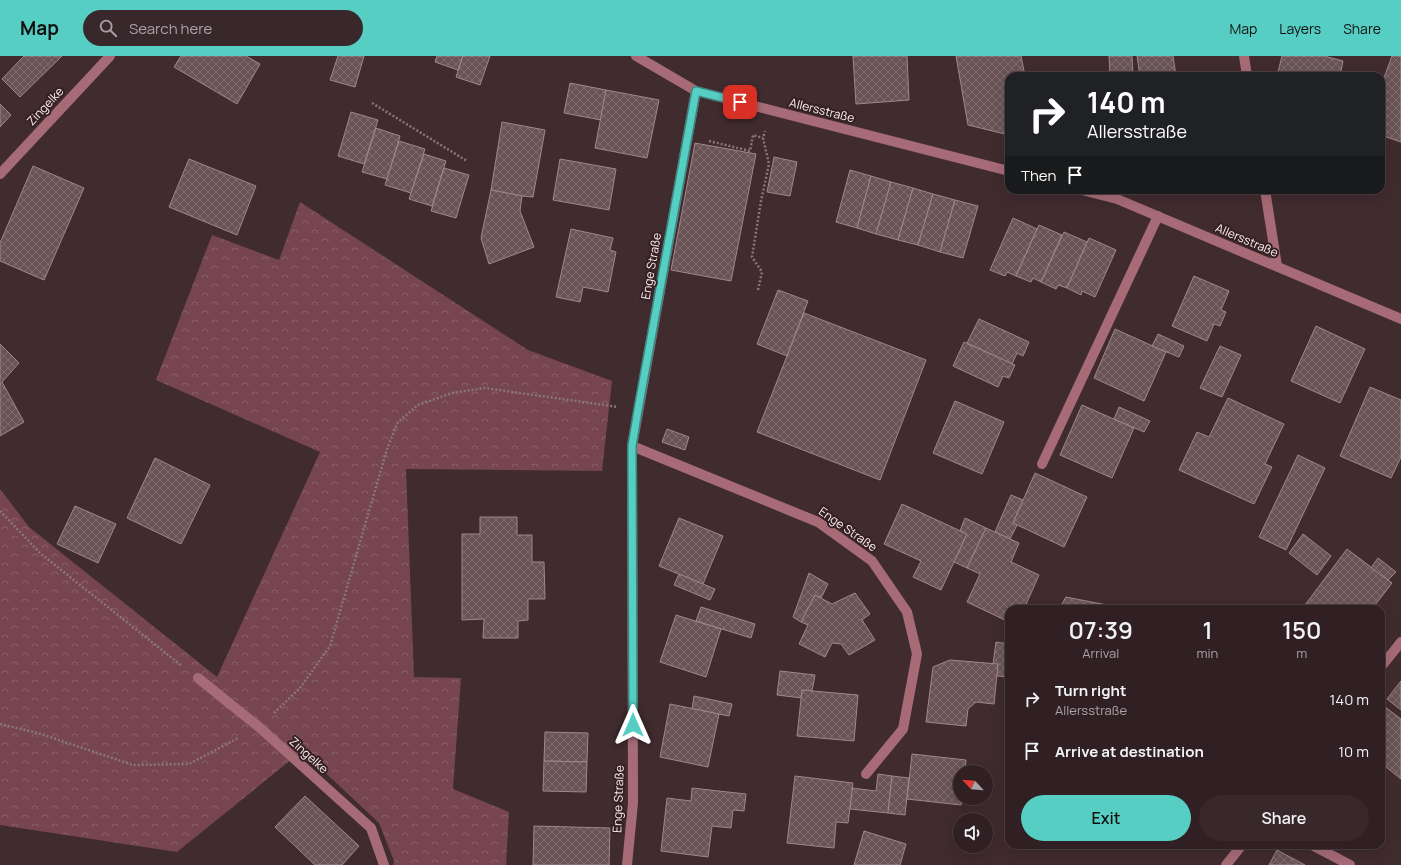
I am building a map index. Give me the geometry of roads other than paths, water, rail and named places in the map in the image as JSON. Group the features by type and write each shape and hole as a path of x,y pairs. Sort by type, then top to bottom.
{"street":[{"name":"Zingelke","path":"0,174 110,56"},
{"name":"Allersstraße","path":"636,56 696,91 1005,170"},
{"path":"1244,56 1246,72"},
{"name":"Enge Straße","path":"627,865 633,803 632,446 696,91"},
{"name":"Allersstraße","path":"1098,194 1117,199 1401,319"},
{"path":"1266,194 1277,266"},
{"path":"1042,464 1158,216"},
{"name":"Enge Straße","path":"632,446 818,522 872,561 907,612 917,654 903,729 866,774"},
{"path":"1385,662 1401,642"},
{"name":"Zingelke","path":"198,678 260,727 371,828 385,863 384,865"},
{"path":"1226,865 1239,849"},
{"path":"1320,849 1350,865"}]}
